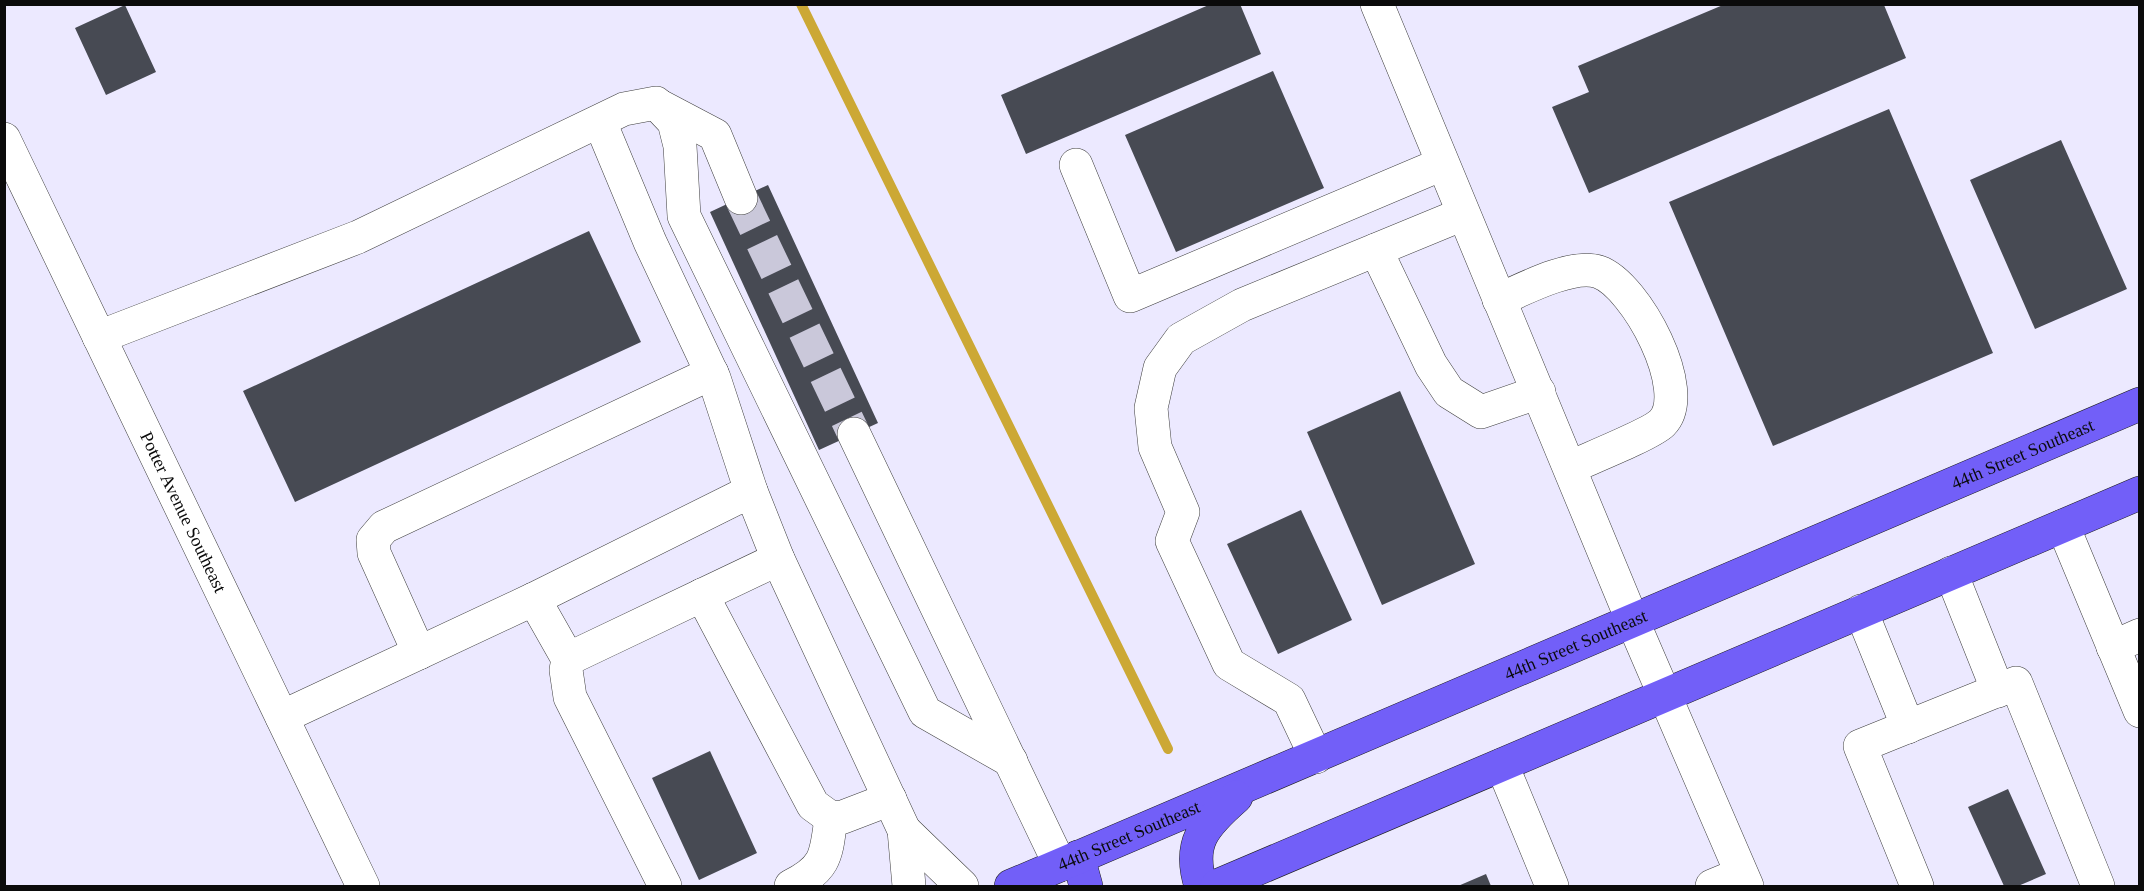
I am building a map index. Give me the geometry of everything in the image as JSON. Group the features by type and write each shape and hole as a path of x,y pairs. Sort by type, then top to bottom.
{"main road":[{"name":"44th Street Southeast","path":"1011,886 1075,870 1248,786 2139,404"},
{"path":"1217,886 2139,493"},
{"path":"1202,886 1195,866 1198,839 1215,815 1248,786"}],"street":[{"path":"1377,4 1442,164 1571,467 1633,622 1744,880 1712,886"},
{"path":"656,103 674,122 680,146 684,216 925,712 1011,761"},
{"path":"99,337 358,237 624,110 656,103 715,135 741,198"},
{"path":"600,122 650,242 712,373 751,491 778,559 904,830 909,886"},
{"name":"Potter Avenue Southeast","path":"4,139 363,886"},
{"path":"1076,165 1130,296 1442,164"},
{"path":"1316,757 1289,700 1229,664 1172,541 1183,512 1155,447 1151,408 1160,368 1181,339 1242,305 1463,214"},
{"path":"1376,250 1422,348 1449,392 1481,412 1539,392"},
{"path":"1499,300 1569,272 1598,271 1621,285 1651,331 1671,385 1670,409 1661,424 1571,467"},
{"path":"420,653 374,553 374,540 384,526 712,373"},
{"path":"854,434 1011,761 1075,870"},
{"path":"282,717 534,599 751,491"},
{"path":"2063,526 2126,641 2139,711"},
{"path":"568,659 778,559"},
{"path":"1951,573 2007,687 2098,886"},
{"path":"702,595 813,805 831,818 843,818 890,799"},
{"path":"534,599 568,659 566,670 570,697 665,886"},
{"path":"1861,611 1908,727"},
{"path":"1917,886 1860,746 2007,687"},
{"path":"1502,765 1552,886"},
{"path":"791,886 809,877 823,864 831,818"},
{"path":"904,830 962,886"}],"building":[{"path":"1211,4 1240,4 1261,54 1026,154 1001,95"},
{"path":"125,5 156,72 106,95 75,28"},
{"path":"1723,5 1884,5 1906,58 1589,193 1552,107 1589,92 1578,66"},
{"path":"1273,71 1324,188 1176,252 1125,135"},
{"path":"1889,109 1993,353 1773,446 1669,202"},
{"path":"2061,140 2127,289 2035,329 1970,180"},
{"path":"768,185 878,423 819,450 710,212"},
{"path":"589,231 641,342 295,502 243,391"},
{"path":"1400,391 1475,564 1382,605 1307,432"},
{"path":"1301,510 1352,620 1278,654 1227,544"},
{"path":"710,751 757,853 699,880 652,778"},
{"path":"2008,789 2046,874 2018,886 2004,886 1968,807"},
{"path":"1486,874 1491,886 1458,886"}],"waterway":[{"path":"801,4 1168,749"}],"tunnel":[{"path":"741,198 854,434"}]}
